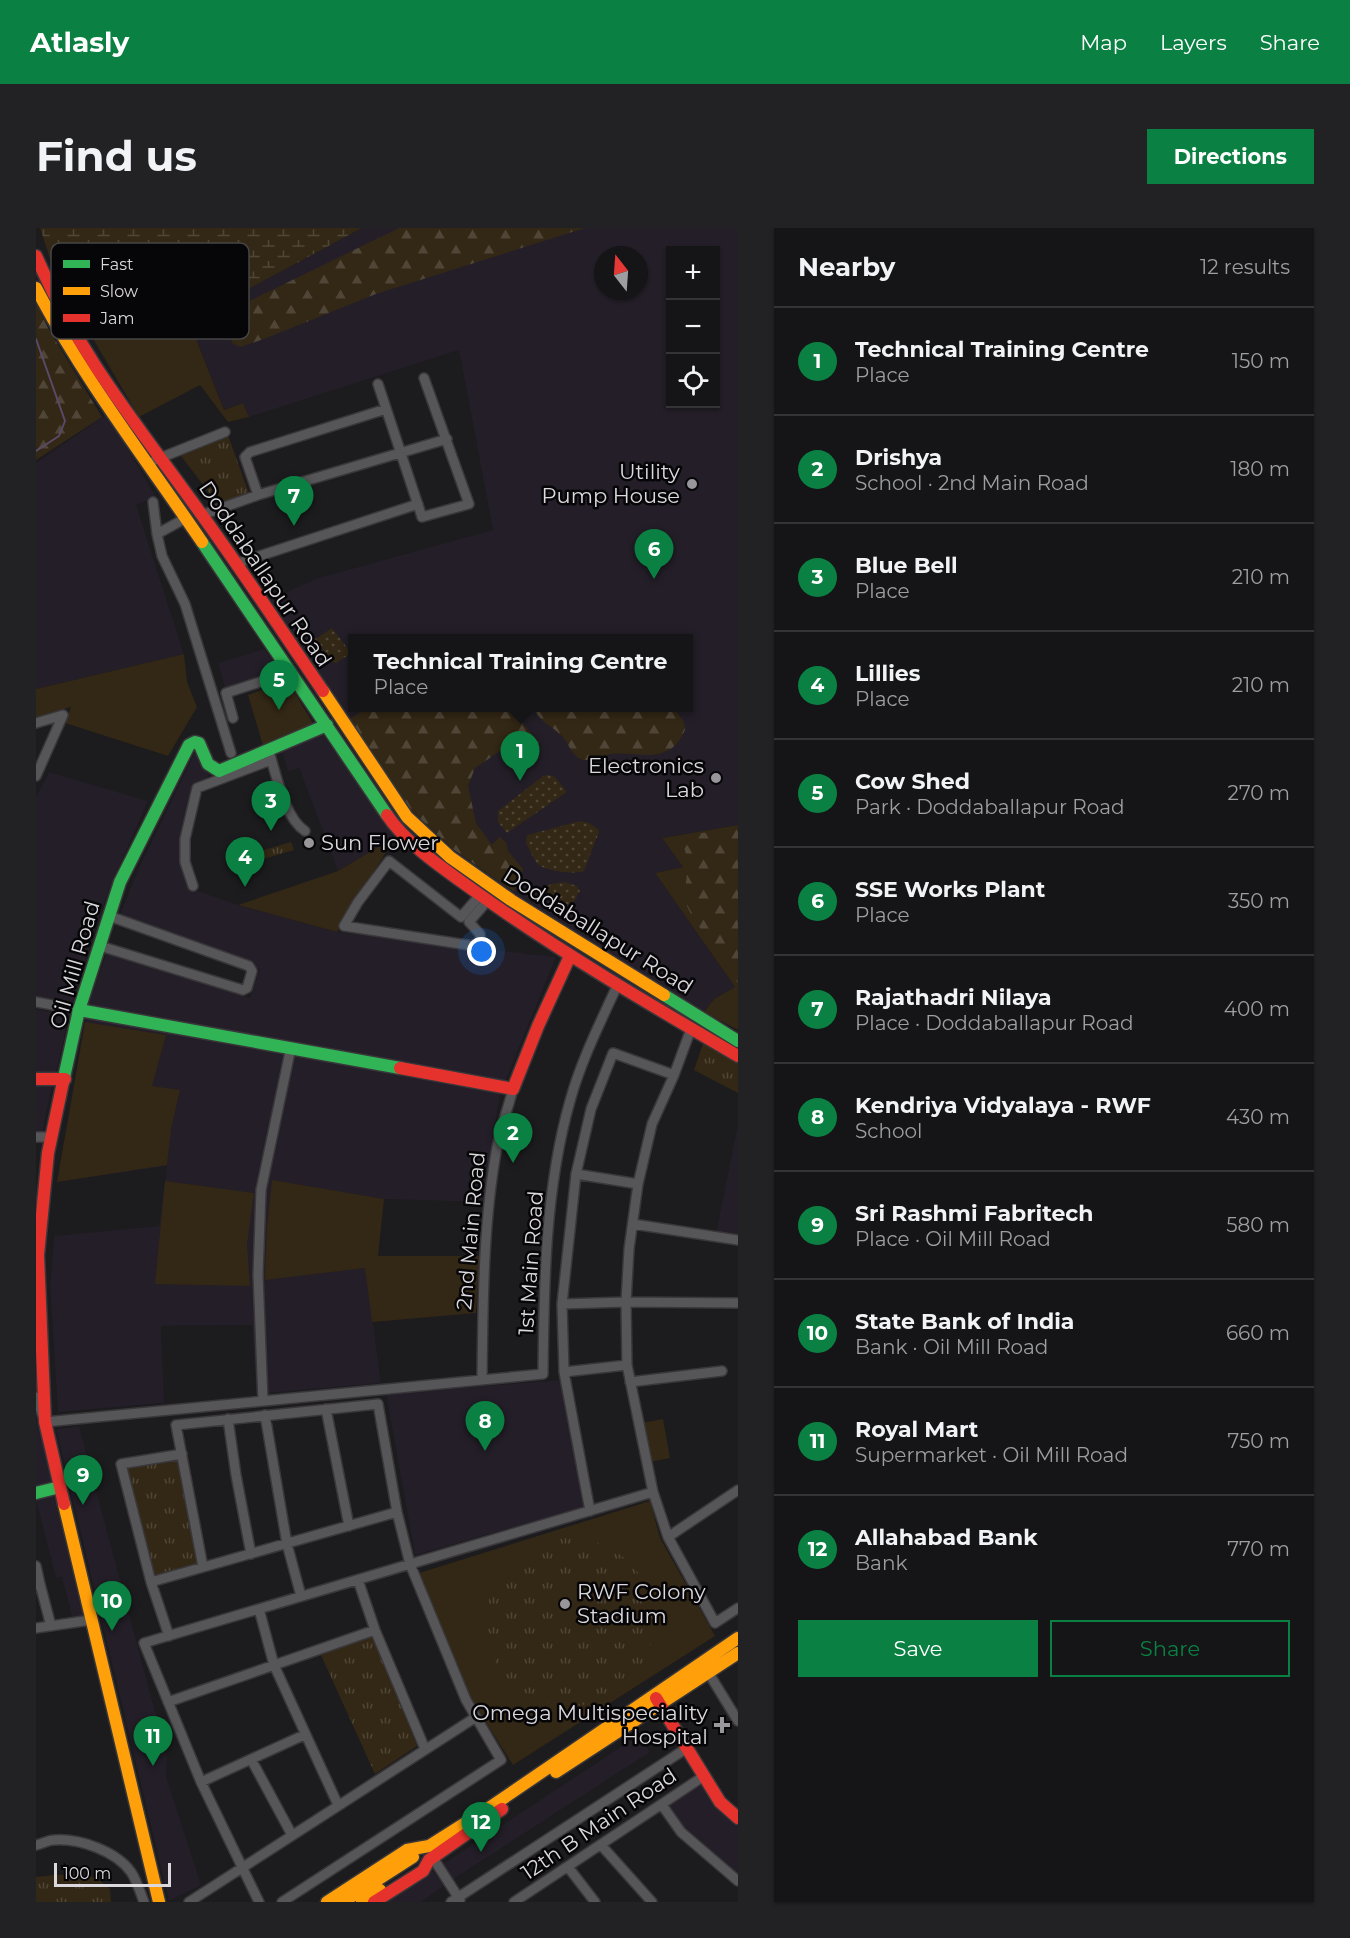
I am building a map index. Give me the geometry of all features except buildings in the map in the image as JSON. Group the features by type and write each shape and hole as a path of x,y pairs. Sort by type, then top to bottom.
{"main road":[{"name":"Doddaballapur Road","path":"36,256 51,287"},
{"name":"Doddaballapur Road","path":"36,288 51,317"},
{"name":"Doddaballapur Road","path":"64,339 84,371 154,461 202,515 407,817 450,857 515,903 738,1041"},
{"name":"Doddaballapur Road","path":"78,339 154,461 186,518 393,824 440,866 570,956 738,1056"},
{"path":"220,775 270,755 327,725"},
{"name":"Oil Mill Road","path":"159,1902 45,1422 39,1372 37,1255 48,1153 79,1010 120,882 192,742 199,743 209,766 220,775"},
{"path":"508,914 515,903"},
{"name":"2nd Main Road","path":"513,1089 538,1026 570,956"},
{"path":"79,1010 513,1089"},
{"path":"36,1079 65,1079"},
{"path":"36,1493 60,1487"},
{"path":"362,1902 657,1700 738,1638"},
{"path":"657,1700 738,1653"},
{"path":"657,1700 720,1802 738,1818"},
{"path":"327,1902 407,1851 430,1855"},
{"path":"343,1902 430,1855"},
{"path":"374,1902 423,1870 430,1855"}],"street":[{"path":"378,384 422,517 469,504 424,378"},
{"path":"258,495 245,457 250,452 386,409"},
{"path":"154,461 225,432"},
{"path":"202,515 258,495 447,439"},
{"path":"153,502 162,556 185,604 231,753"},
{"path":"235,564 418,504"},
{"path":"158,534 186,518"},
{"path":"233,718 226,693 291,672"},
{"path":"36,723 63,715 36,776"},
{"path":"270,755 284,801 298,827 305,831"},
{"path":"193,886 185,862 185,839 197,788 220,775"},
{"path":"389,861 465,920 480,934 480,940 474,946 345,926 358,902 389,861"},
{"path":"465,920 484,898"},
{"path":"99,946 243,990 247,988 252,971 249,966 109,916"},
{"name":"1st Main Road","path":"482,1380 543,1374 544,1293 550,1208 559,1151 570,1100 592,1040 617,986"},
{"path":"36,1002 79,1010"},
{"path":"691,1029 652,1124 638,1184 629,1249 626,1302 627,1365 653,1492 668,1537 715,1623 738,1608"},
{"path":"263,1401 258,1275 261,1190 291,1047"},
{"path":"590,1511 564,1372 562,1304 576,1174 591,1109 614,1053 674,1075"},
{"name":"2nd Main Road","path":"482,1380 483,1304 489,1203 498,1144 513,1089"},
{"path":"36,1137 51,1137"},
{"path":"576,1174 638,1184"},
{"path":"633,1224 738,1240"},
{"path":"562,1304 626,1302 738,1304"},
{"path":"564,1372 627,1365"},
{"path":"630,1382 722,1371"},
{"path":"36,1397 45,1422 482,1380"},
{"path":"203,1568 176,1425 378,1404 397,1512 410,1564 466,1700 501,1760 282,1902"},
{"path":"326,1409 349,1526"},
{"path":"265,1415 286,1544 301,1596"},
{"path":"228,1419 251,1554"},
{"path":"169,1636 151,1582 121,1464 182,1454"},
{"path":"668,1537 738,1490"},
{"path":"259,1902 201,1782 144,1643 653,1492"},
{"path":"151,1582 397,1512"},
{"path":"36,1566 38,1584 51,1626"},
{"path":"358,1580 375,1629 425,1749"},
{"path":"259,1609 274,1665 304,1735 338,1805"},
{"path":"36,1628 92,1620"},
{"path":"168,1702 375,1629"},
{"path":"708,1672 738,1721"},
{"path":"189,1902 476,1716"},
{"path":"201,1782 304,1735"},
{"path":"430,1855 457,1900 687,1748"},
{"path":"251,1759 292,1835"},
{"name":"12th B Main Road","path":"514,1902 704,1776"},
{"path":"662,1805 681,1832 738,1881"},
{"path":"36,1845 54,1840 88,1844 118,1858 134,1877 144,1902"},
{"path":"601,1845 652,1902"},
{"path":"568,1867 595,1902"},
{"path":"134,1877 153,1872"}],"shaded area":[{"path":"362,228 738,228 738,825 662,838 683,867 655,873 735,987 714,999 704,1012 517,895 453,849 412,811 268,601 315,579 493,530 459,350 249,417 243,403 224,410 196,339 249,339 249,289"},
{"path":"107,414 156,497 136,505 184,654 36,689 36,463"},
{"path":"264,649 282,673 226,691 218,663"},
{"path":"320,731 396,836 338,871 299,768 288,772 281,748"},
{"path":"196,750 200,752 209,778 194,784 181,842 190,888 238,905 337,932 556,957 500,1094 483,1202 384,1199 378,1256 479,1256 476,1313 373,1322 381,1383 256,1394 252,1325 161,1326 164,1403 58,1412 50,1287 54,1236 159,1226 167,1166 57,1182 89,1003 107,952 250,998 260,969 120,915 138,870"},
{"path":"49,772 148,801 110,887 89,945 72,1005 36,998 36,797"},
{"path":"36,1009 69,1016 55,1077 36,1076"},
{"path":"36,1086 52,1086 42,1134 36,1134"},
{"path":"738,1124 738,1236 716,1233"},
{"path":"561,1380 584,1507 415,1555 386,1394"},
{"path":"36,1421 54,1484 36,1489"},
{"path":"79,1426 167,1756 166,1776 201,1885 169,1901 56,1429"},
{"path":"53,1493 87,1618 73,1620 62,1577 56,1578 36,1500 36,1497"},
{"path":"639,1735 650,1752 452,1880 443,1864"},
{"path":"703,1784 738,1823 738,1874 684,1828 668,1805"},
{"path":"433,1871 444,1886 421,1902 386,1902"}],"green space":[{"path":"40,228 362,228 249,289 249,243 51,243 51,261"},
{"path":"399,228 585,228 376,294 240,347 232,343 231,339 249,339 249,301"},
{"path":"36,303 51,333 51,339 55,339 102,417 36,460"},
{"path":"93,339 196,339 224,410 243,403 249,417 228,422 200,385 139,417"},
{"path":"228,435 249,494 217,503 178,452"},
{"path":"332,628 348,649 348,655 336,663 332,662 315,639"},
{"path":"184,654 187,682 197,707 168,756 65,723 71,707 36,717 36,689"},
{"path":"287,680 314,725 264,749 248,695"},
{"path":"361,712 513,712 539,743 527,747 509,745 475,768 468,786 476,823 492,845 499,837 506,842 508,851 523,869 514,892 453,849 412,811 350,719"},
{"path":"536,712 677,712 684,722 685,730 671,749 662,753 653,755 611,754 584,760 576,756 562,736"},
{"path":"543,776 555,777 567,792 507,833 498,822 498,811"},
{"path":"580,821 589,823 599,832 584,871 561,872 539,865 526,843 527,835"},
{"path":"738,825 738,1030 704,1012 714,999 735,987 655,873 683,867 662,838"},
{"path":"738,830 738,983 693,918 686,904 688,860 681,838"},
{"path":"396,836 337,932 238,905 338,871"},
{"path":"291,842 294,850 233,868 230,860"},
{"path":"565,882 577,886 580,891 571,907 543,889 551,884"},
{"path":"85,1022 166,1035 152,1086 180,1090 171,1129 167,1165 57,1182"},
{"path":"706,1035 738,1056 738,1093 694,1070"},
{"path":"272,1180 384,1199 378,1256 479,1256 476,1313 372,1322 365,1268 265,1280"},
{"path":"165,1181 254,1193 247,1245 250,1286 155,1284"},
{"path":"663,1419 670,1458 650,1462 642,1423"},
{"path":"182,1454 203,1567 151,1582 121,1464"},
{"name":"RWF Colony Stadium","path":"650,1501 660,1538 715,1636 513,1765 470,1697 419,1573"},
{"path":"570,1538 602,1545 616,1552 629,1563 640,1576 647,1590 654,1622 647,1654 640,1668 629,1681 616,1692 602,1699 570,1706 538,1699 524,1692 511,1681 500,1668 493,1654 486,1622 493,1590 500,1576 511,1563 524,1552 538,1545"},
{"path":"372,1636 417,1746 375,1774 321,1655"},
{"path":"80,1874 97,1878 110,1889 111,1902 36,1902 36,1877"}],"waterway":[{"path":"36,339 65,421 59,436 36,451"}],"traffic: fast":[{"path":"202,542 387,815"},
{"path":"63,1082 79,1010 120,882 189,745 199,743 208,764 219,771 327,725"},
{"path":"664,995 738,1041"},
{"path":"79,1010 400,1068"},
{"path":"36,1493 60,1487"}],"traffic: slow":[{"path":"36,288 51,316"},
{"path":"65,339 94,386 202,542"},
{"path":"323,691 407,817 450,857 511,900 664,995"},
{"path":"64,1504 159,1902"},
{"path":"327,1902 407,1850 429,1846 489,1808 738,1638"},
{"path":"556,1772 738,1653"},
{"path":"343,1902 413,1857"},
{"path":"362,1902 380,1890"}],"traffic: jam":[{"path":"36,256 51,288"},
{"path":"79,339 110,388 231,556 323,691"},
{"path":"387,815 395,826 428,856 540,936 738,1056"},
{"path":"400,1068 513,1089 538,1026 570,956"},
{"path":"36,1079 65,1079"},
{"path":"63,1082 48,1153 38,1255 45,1422 64,1504"},
{"path":"656,1698 720,1802 738,1818"},
{"path":"374,1902 423,1871 429,1860 502,1809"}],"place":[{"name":"Utility Pump House","path":"692,484"},
{"name":"Rajathadri Nilaya","path":"294,526"},
{"name":"SSE Works Plant","path":"654,579"},
{"name":"Cow Shed","path":"279,710"},
{"name":"Electronics Lab","path":"716,778"},
{"name":"Technical Training Centre","path":"520,781"},
{"name":"Blue Bell","path":"271,831"},
{"name":"Sun Flower","path":"309,843"},
{"name":"Lillies","path":"245,887"},
{"name":"Drishya","path":"513,1163"},
{"name":"Kendriya Vidyalaya - RWF","path":"485,1451"},
{"name":"Sri Rashmi Fabritech","path":"83,1505"},
{"name":"RWF Colony Stadium","path":"565,1604"},
{"name":"State Bank of India","path":"112,1631"},
{"name":"Omega Multispeciality Hospital","path":"722,1725"},
{"name":"Royal Mart","path":"153,1766"},
{"name":"Allahabad Bank","path":"481,1852"}]}
